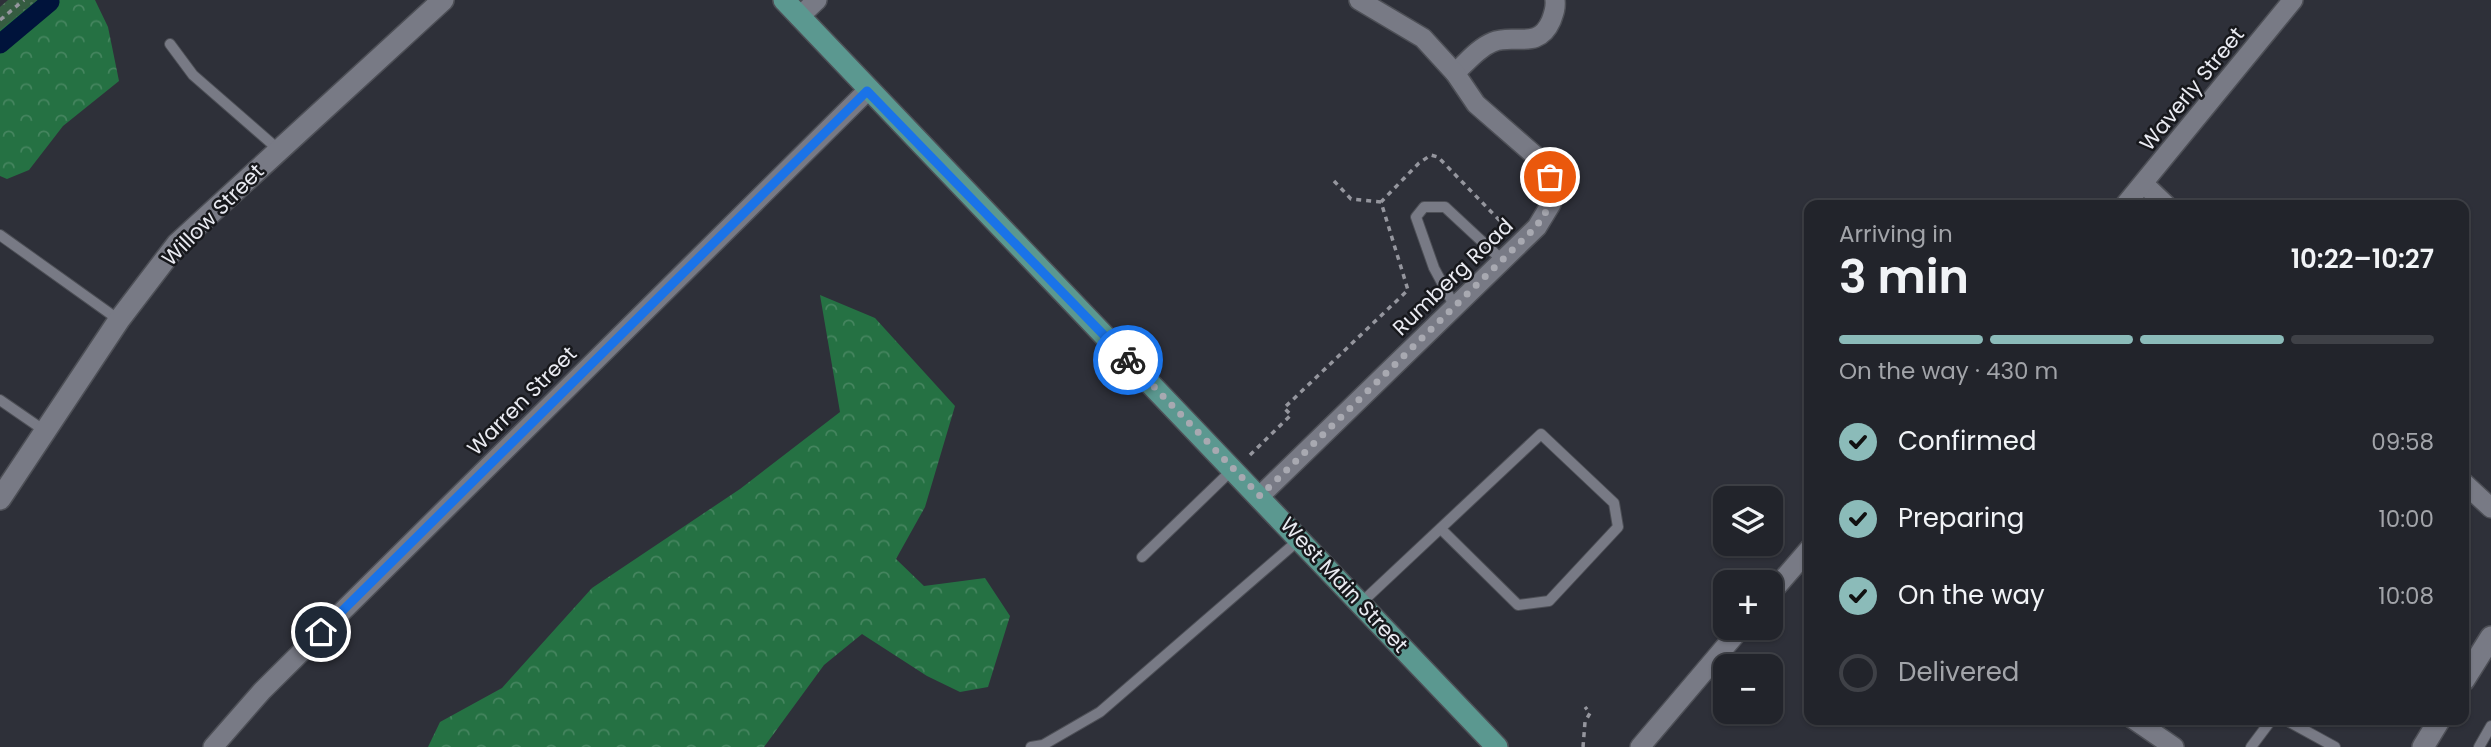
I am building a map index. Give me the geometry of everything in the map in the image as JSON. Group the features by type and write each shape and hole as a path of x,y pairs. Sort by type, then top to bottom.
{"main road":[{"name":"West Main Street","path":"784,0 867,91 1241,462 1260,496 1497,747"}],"street":[{"name":"Willow Street","path":"0,499 119,320 177,243 443,0"},
{"path":"799,17 817,0"},
{"name":"Rumberg Road","path":"1260,496 1536,227 1551,204 1550,177 1539,159 1476,104 1455,73 1423,38 1359,0"},
{"path":"1455,73 1479,50 1496,40 1532,40 1548,27 1556,8 1555,0"},
{"name":"Waverly Street","path":"2130,200 2293,0"},
{"name":"Warren Street","path":"213,747 262,691 867,91"},
{"path":"2144,184 2161,200"},
{"path":"2469,488 2491,508"},
{"path":"1783,579 1804,555"},
{"path":"2469,672 2491,636"},
{"path":"1640,747 1731,640"},
{"path":"2142,725 2174,747"},
{"path":"2423,747 2436,725"}],"lane":[{"path":"170,44 193,75 279,150"},
{"path":"1455,307 1434,268 1416,217 1424,207 1445,207 1502,260"},
{"path":"0,235 119,320"},
{"path":"0,400 46,431"},
{"path":"1362,603 1541,434 1614,503 1618,527 1549,601 1518,605 1442,530"},
{"path":"1142,557 1241,462"},
{"path":"1031,747 1043,745 1100,712 1301,539"},
{"path":"2251,747 2268,725"},
{"path":"2295,725 2332,746"},
{"path":"2479,747 2491,726"}],"path":[{"path":"0,20 24,0"},
{"path":"1381,202 1419,163 1431,155 1438,157 1503,225"},
{"path":"1334,181 1351,199 1381,202"},
{"path":"1241,462 1291,415 1284,408 1408,290 1381,202"},
{"path":"1583,747 1585,722 1590,713 1585,707"}],"green space":[{"path":"8,0 76,0 0,54 0,7"},
{"path":"37,0 95,0 108,27 119,81 63,126 29,170 7,179 0,176 0,30"},
{"path":"820,295 875,318 955,406 925,507 896,559 924,586 985,578 1010,616 988,687 960,692 927,676 862,634 824,665 764,747 428,747 440,722 502,688 592,588 740,489 840,412"}],"waterway":[{"path":"0,44 50,2"}],"way so far":[{"path":"1128,360 1260,496 1536,227 1551,204 1550,177"}],"route":[{"path":"321,632 867,91 1128,360"}]}
